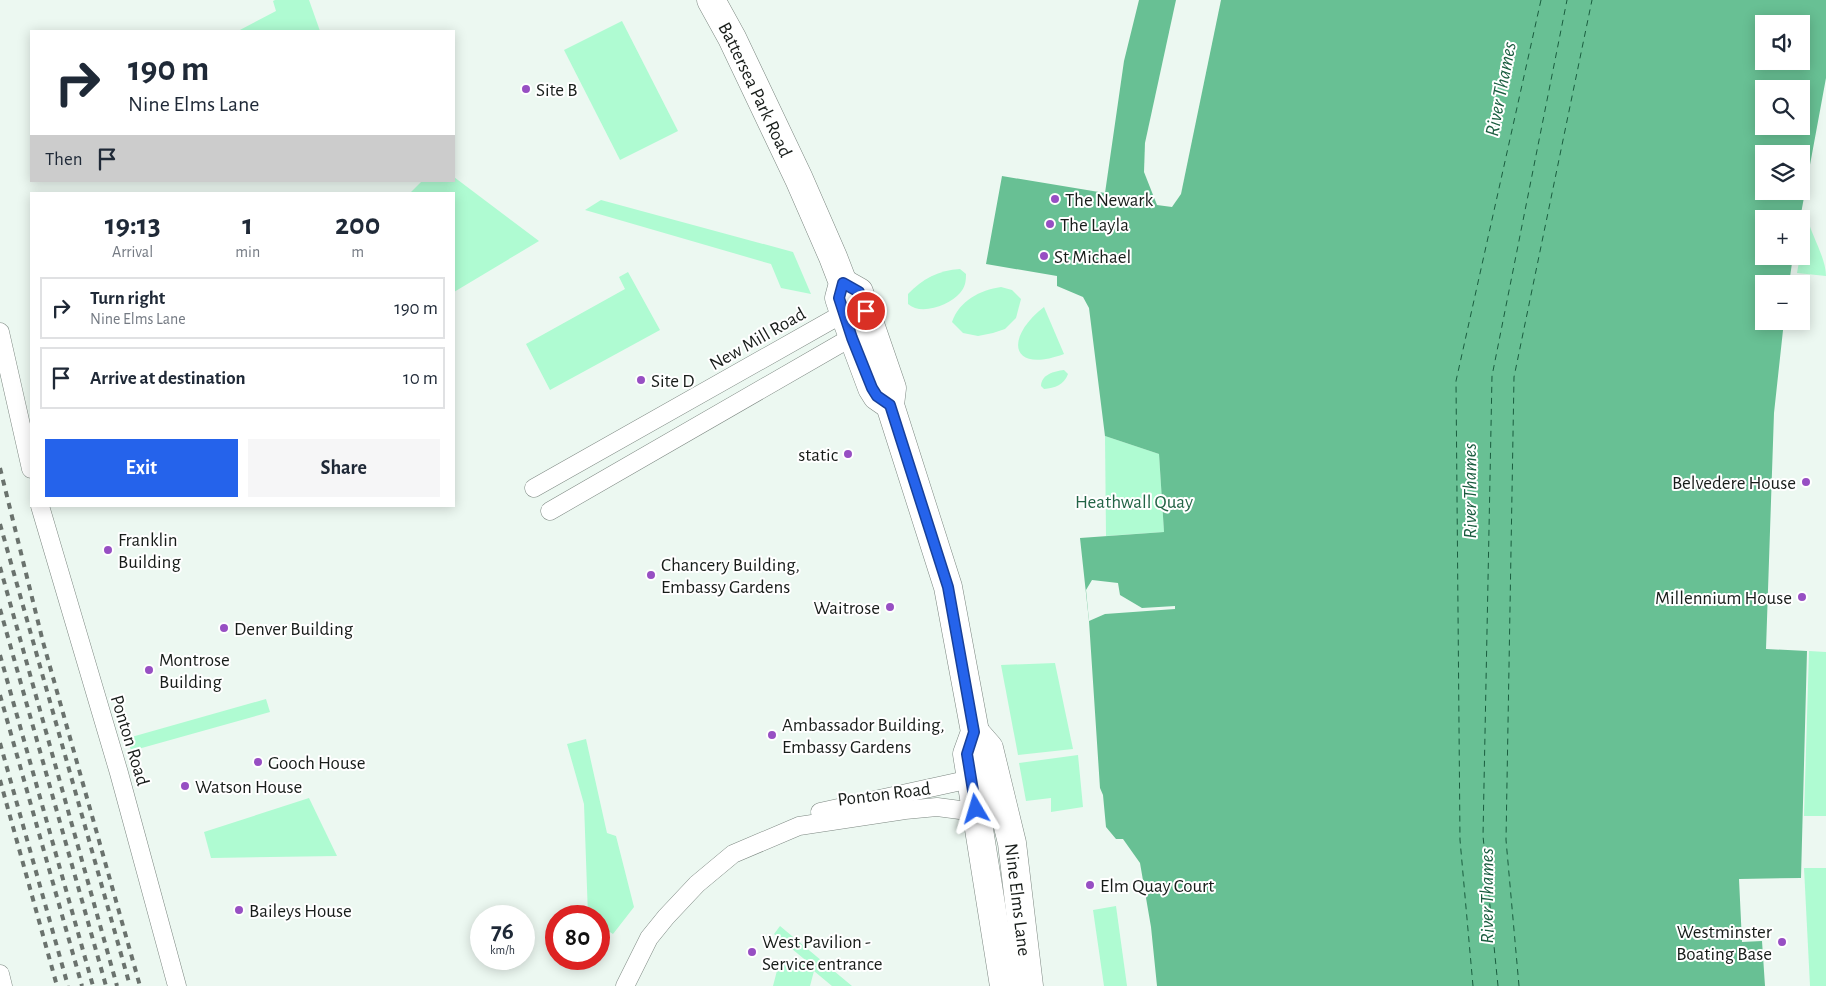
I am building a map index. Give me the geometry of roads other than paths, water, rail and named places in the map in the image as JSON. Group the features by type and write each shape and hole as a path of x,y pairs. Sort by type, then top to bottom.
{"highway":[{"name":"Battersea Park Road","path":"711,0 732,38 799,179"},
{"name":"Nine Elms Lane","path":"799,179 843,283 859,292 892,388 890,405 948,587 974,732 989,748 976,809 1004,986"},
{"name":"Nine Elms Lane","path":"843,283 839,298 872,388 877,396 890,405"},
{"name":"Nine Elms Lane","path":"984,776 1004,805 1012,843 1029,986"}],"street":[{"name":"New Mill Road","path":"534,488 848,325"},
{"path":"550,511 848,325"},
{"path":"0,332 30,465"},
{"name":"Ponton Road","path":"40,507 119,772 177,986"},
{"name":"Ponton Road","path":"799,826 812,815 864,801 984,776"},
{"name":"Ponton Road","path":"625,986 649,938 697,884 734,854 799,826 937,807 976,809 1004,805"},
{"path":"0,974 3,986"}],"water":[{"name":"River Thames","path":"1139,0 1826,0 1826,78 1810,165 1810,145 1755,145 1755,200 1804,200 1802,210 1755,210 1755,265 1792,265 1790,275 1755,275 1755,330 1783,330 1774,413 1766,649 1807,651 1801,878 1739,879 1742,942 1762,941 1765,986 1157,986 1151,927 1140,863 1123,839 1116,839 1106,827 1103,795 1100,788 1089,621 1080,538 1164,532 1159,454 1105,436 1089,308 1083,297 1057,286 1057,276 986,264 1002,176 1105,193 1124,61"}],"railway":[{"path":"0,468 43,642 140,986"},
{"path":"0,524 130,986"},
{"path":"0,567 117,986"},
{"path":"0,609 106,986"},
{"path":"0,655 93,986"},
{"path":"0,695 82,986"},
{"path":"0,743 68,986"},
{"path":"0,780 57,986"}],"place":[{"name":"Site B","path":"526,89"},
{"name":"The Newark","path":"1055,199"},
{"name":"The Layla","path":"1050,224"},
{"name":"St Michael","path":"1044,256"},
{"name":"Site D","path":"641,380"},
{"name":"static","path":"848,454"},
{"name":"Belvedere House","path":"1806,482"},
{"name":"Franklin Building","path":"108,550"},
{"name":"Chancery Building, Embassy Gardens","path":"651,575"},
{"name":"Millennium House","path":"1802,597"},
{"name":"Waitrose","path":"890,607"},
{"name":"Denver Building","path":"224,628"},
{"name":"Montrose Building","path":"149,670"},
{"name":"Ambassador Building, Embassy Gardens","path":"772,735"},
{"name":"Gooch House","path":"258,762"},
{"name":"Watson House","path":"185,786"},
{"name":"Elm Quay Court","path":"1090,885"},
{"name":"Baileys House","path":"239,910"},
{"name":"Westminster Boating Base","path":"1782,942"},
{"name":"West Pavilion - Service entrance","path":"752,952"}],"park label":[{"name":"Heathwall Quay","path":"1134,501"}]}
